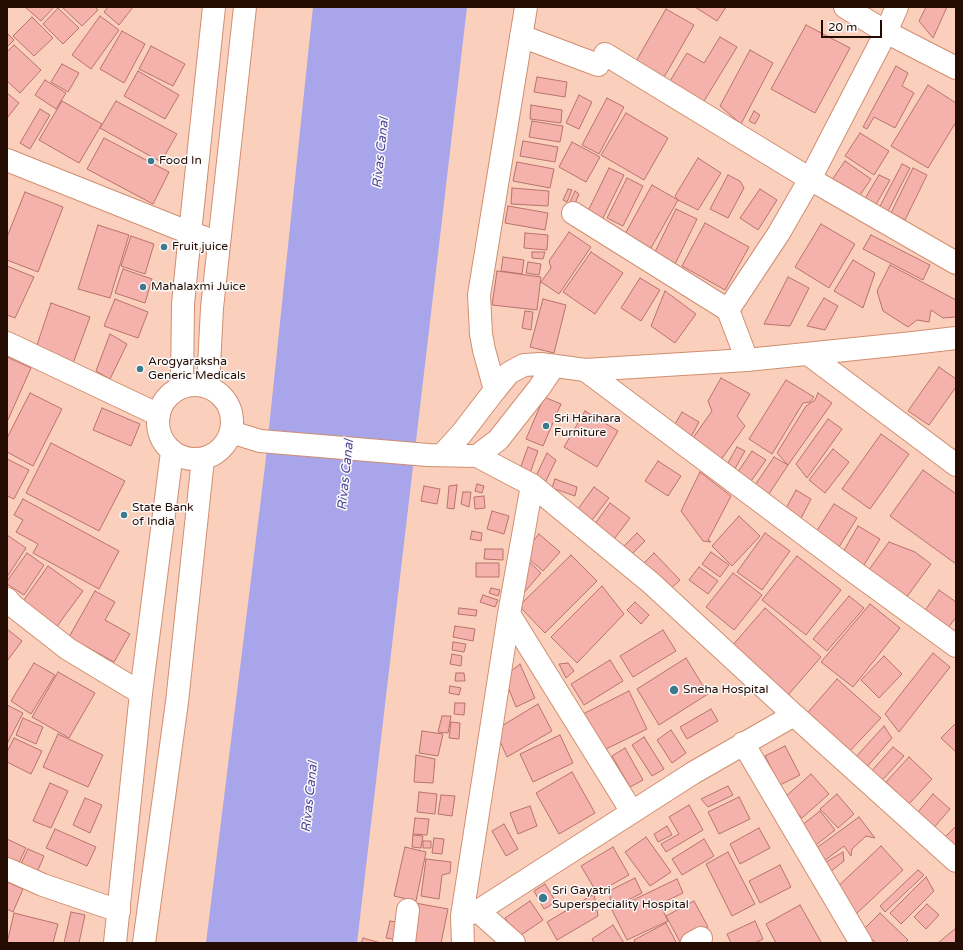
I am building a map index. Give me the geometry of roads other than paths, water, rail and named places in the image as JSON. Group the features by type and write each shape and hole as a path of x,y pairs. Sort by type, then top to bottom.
{"street":[{"path":"182,386 183,304 214,7"},
{"path":"208,386 212,308 218,241 245,7"},
{"path":"495,390 481,334 479,295 526,7"},
{"path":"845,7 886,32 956,68"},
{"path":"728,310 779,233 810,179 886,32 897,7"},
{"path":"521,36 602,59 956,263"},
{"path":"7,160 190,233 218,241"},
{"path":"573,213 728,310 747,360"},
{"path":"435,455 462,434 509,373 524,365 541,364 584,370 747,360 956,338"},
{"path":"7,343 159,415"},
{"path":"808,354 956,465"},
{"path":"477,456 498,440 539,388 554,366"},
{"path":"584,370 956,646"},
{"path":"190,384 208,386 218,391 226,399 231,410 233,421 227,442 221,450 202,459 182,457 172,452 160,433 158,422 160,410 165,400 172,392 182,386 190,384"},
{"path":"231,432 260,441 435,455 477,456 532,484 650,583 956,861"},
{"path":"115,943 142,693 172,452"},
{"path":"144,943 177,702 202,459"},
{"path":"463,943 470,913 509,614 532,484"},
{"path":"9,606 68,649 142,693"},
{"path":"509,614 632,812"},
{"path":"470,913 693,773 794,715"},
{"path":"743,744 861,943"},
{"path":"7,869 43,885 119,911"},
{"path":"404,943 408,910"},
{"path":"470,913 514,943"}],"water":[{"name":"Rivas Canal","path":"313,7 467,7 357,943 206,943 265,466"}],"place":[{"name":"Food In","path":"151,161"},
{"name":"Fruit juice","path":"164,247"},
{"name":"Mahalaxmi Juice","path":"143,287"},
{"name":"Arogyaraksha Generic Medicals","path":"140,369"},
{"name":"Sri Harihara Furniture","path":"546,426"},
{"name":"State Bank of India","path":"124,515"},
{"name":"Sneha Hospital","path":"674,690"},
{"name":"Sri Gayatri Superspeciality Hospital","path":"543,898"}]}
